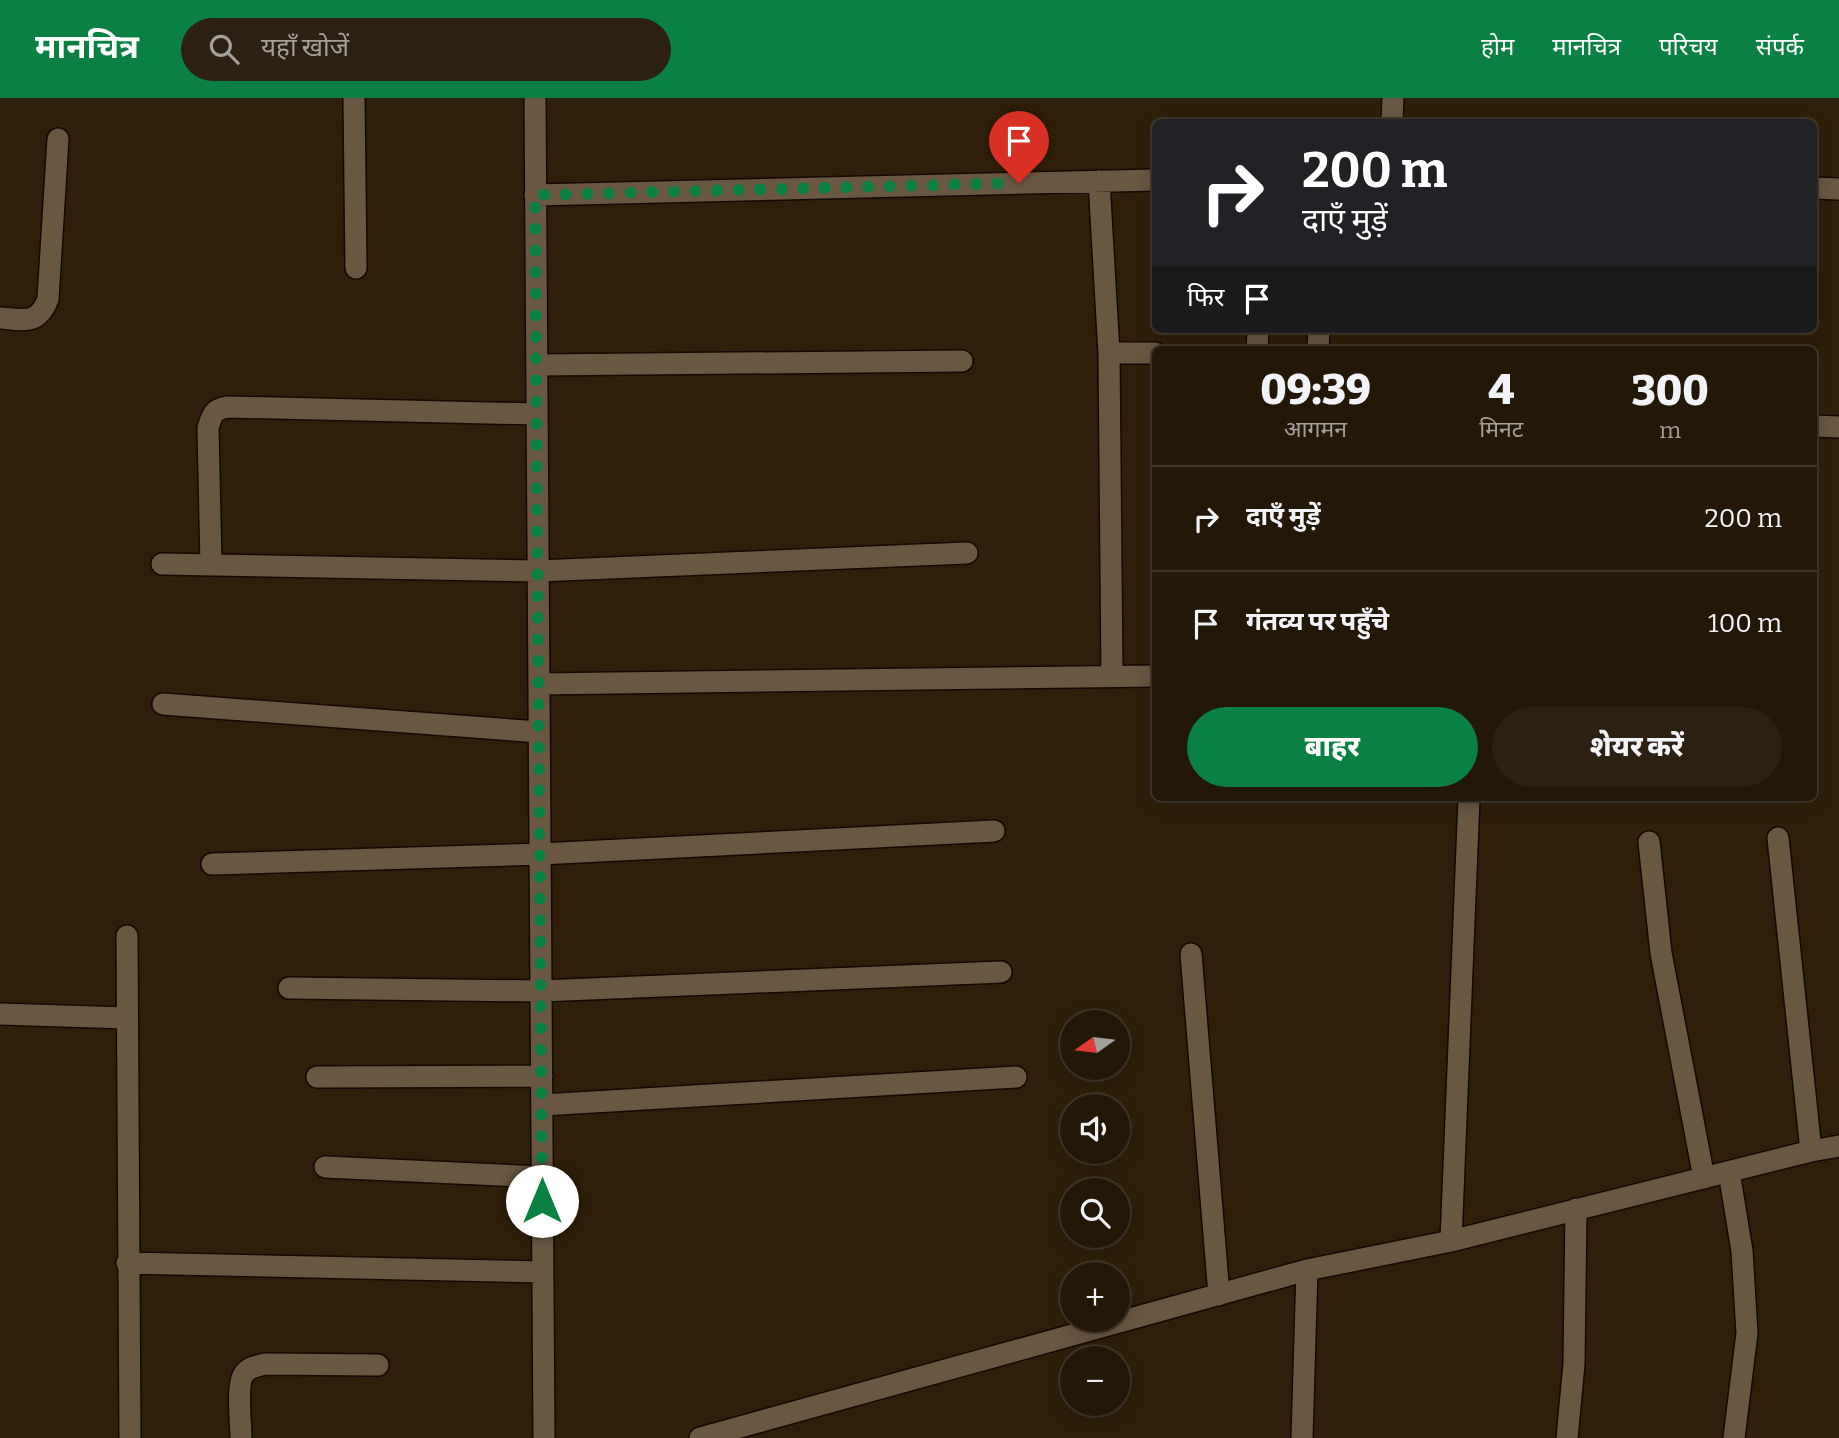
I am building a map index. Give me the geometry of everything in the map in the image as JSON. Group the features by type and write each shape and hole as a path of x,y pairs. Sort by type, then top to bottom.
{"street":[{"path":"354,98 356,268"},
{"path":"535,98 544,1438"},
{"path":"1392,119 1393,98"},
{"path":"0,318 34,319 43,313 48,299 58,139"},
{"path":"535,195 1152,180"},
{"path":"1099,181 1109,353 1112,676"},
{"path":"1817,188 1839,189"},
{"path":"1109,353 1152,353"},
{"path":"537,365 962,361"},
{"path":"211,564 208,428 212,414 218,408 537,414"},
{"path":"1817,426 1839,427"},
{"path":"162,564 538,571 967,553"},
{"path":"539,684 1152,676"},
{"path":"163,704 539,732"},
{"path":"1451,1241 1469,801"},
{"path":"212,864 540,854 994,831"},
{"path":"1778,838 1811,1151"},
{"path":"1649,842 1661,953 1704,1178"},
{"path":"127,936 130,1438"},
{"path":"1191,954 1219,1295"},
{"path":"289,988 541,991 1001,972"},
{"path":"0,1014 127,1018"},
{"path":"317,1077 542,1076"},
{"path":"542,1105 1016,1077"},
{"path":"700,1438 1307,1270 1451,1241 1839,1146"},
{"path":"325,1167 542,1177"},
{"path":"1729,1172 1742,1251 1747,1333 1734,1438"},
{"path":"1567,1438 1574,1364 1576,1209"},
{"path":"127,1263 543,1272"},
{"path":"1302,1438 1307,1270"},
{"path":"241,1438 240,1386 242,1375 250,1368 265,1364 378,1365"}],"route":[{"path":"542,1201 535,195 1019,183"}]}
